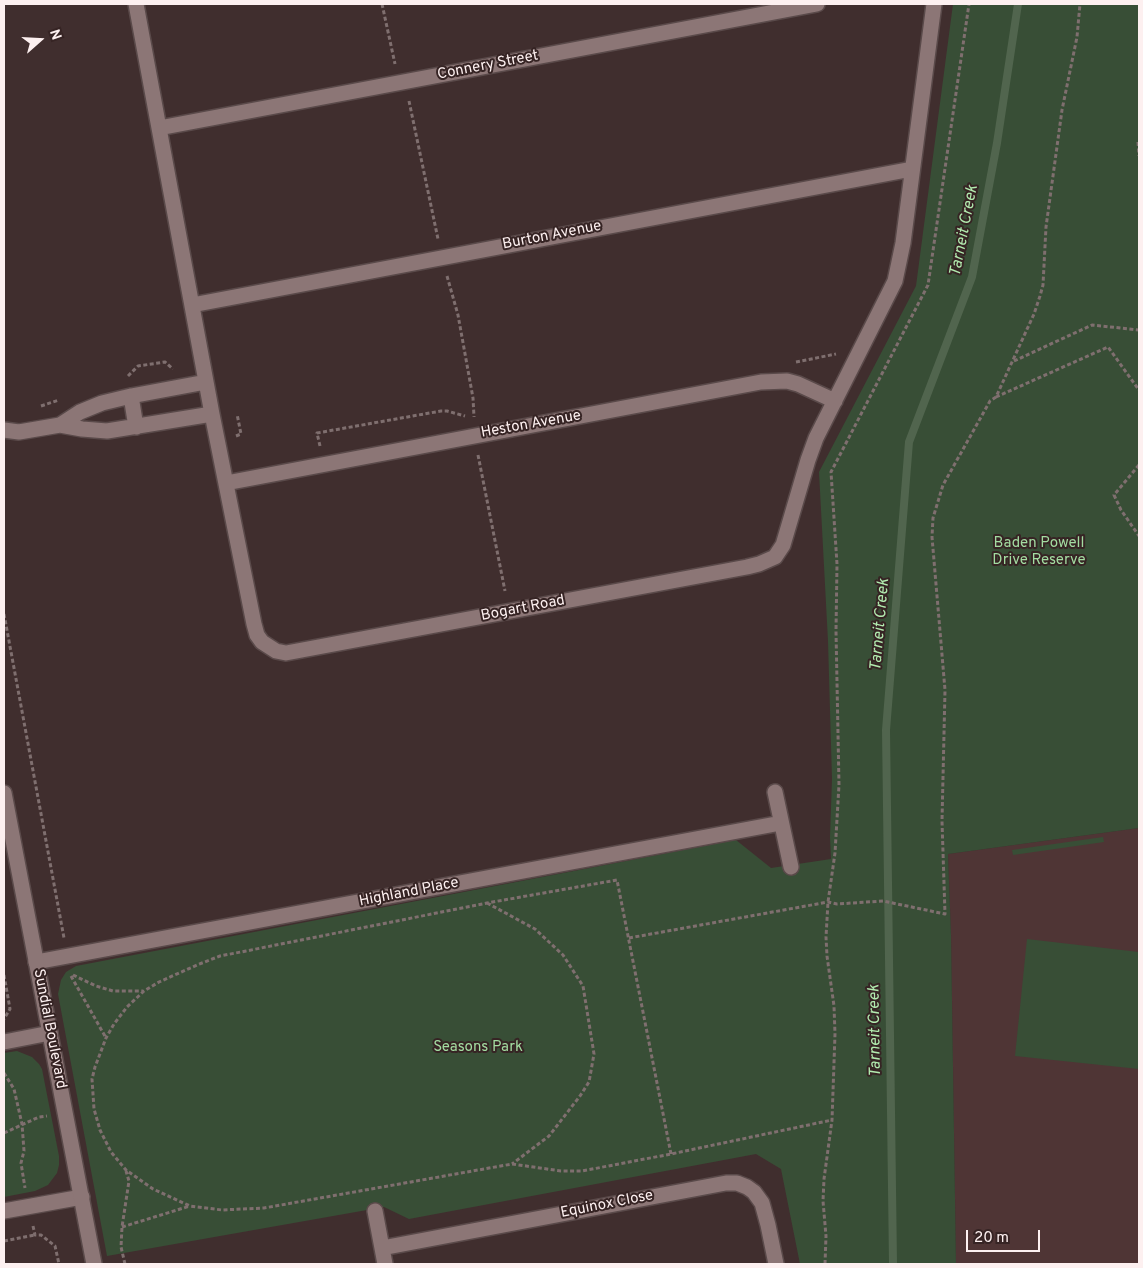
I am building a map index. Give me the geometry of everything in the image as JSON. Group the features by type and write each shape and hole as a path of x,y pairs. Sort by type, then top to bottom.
{"street":[{"path":"136,4 226,483"},
{"name":"Connery Street","path":"159,128 817,4"},
{"path":"835,401 895,281 903,243 934,4"},
{"name":"Burton Avenue","path":"192,304 912,169"},
{"name":"Heston Avenue","path":"226,483 474,435 774,381 787,381 798,384 835,401"},
{"path":"60,425 102,403 206,382"},
{"path":"131,396 136,427"},
{"name":"Bogart Road","path":"226,483 257,635 262,642 276,651 286,653 747,567 770,560 780,552 783,545 808,460 816,438 835,401"},
{"path":"4,430 19,432 60,425 107,431 212,414"},
{"path":"4,441 19,432"},
{"path":"775,792 791,867"},
{"name":"Sundial Boulevard","path":"4,793 94,1264"},
{"name":"Highland Place","path":"36,962 781,823"},
{"path":"4,1042 50,1033"},
{"name":"Equinox Close","path":"382,1248 726,1183 737,1183 754,1192 762,1204 776,1264"},
{"path":"4,1211 82,1197"},
{"path":"375,1211 385,1264"}],"path":[{"path":"321,451 317,433 441,411 466,417 474,422 473,398 458,315 441,257 410,102 394,60 382,4"},
{"path":"825,1264 826,1236 823,1201 832,1120 835,1034 834,1006 827,956 828,902 835,853 839,785 836,632 837,564 831,472 928,285 968,4"},
{"path":"996,397 1034,314 1043,286 1046,227 1062,110 1077,37 1080,4"},
{"path":"1138,142 1139,156"},
{"path":"1013,361 1092,325 1139,330"},
{"path":"629,938 828,902 837,904 883,901 945,914 942,821 946,690 932,537 933,518 943,485 990,401 996,397 1108,347 1139,390"},
{"path":"786,364 844,352"},
{"path":"237,414 241,434 236,435 237,442"},
{"path":"474,435 510,612"},
{"path":"1139,465 1114,495 1121,510 1139,536"},
{"path":"4,614 40,803 66,957"},
{"path":"671,1154 617,880 487,903 220,956 176,974 144,991 123,1013 106,1038 94,1067 92,1079 94,1108 104,1140 126,1170 153,1189 190,1206 222,1210 264,1208 512,1164 561,1171 582,1170 671,1154 832,1120"},
{"path":"487,903 535,929 563,955 583,986 594,1054 589,1082 580,1096 549,1136 512,1164"},
{"path":"106,1038 70,974 96,986 113,991 144,991"},
{"path":"4,975 10,1009 4,1019"},
{"path":"4,1073 14,1089 22,1124 24,1151 21,1163 35,1235"},
{"path":"125,1264 121,1247 128,1182 126,1170"},
{"path":"122,1227 190,1206"},
{"path":"4,1241 40,1235 55,1246 59,1264"}],"shaded area":[{"path":"1139,828 1139,1264 956,1264 948,854"}],"green space":[{"path":"953,4 1139,4 1139,828 948,854 956,1264 800,1264 781,1169 756,1154 409,1219 384,1207 107,1256 58,994 61,980 66,972 76,966 736,840 771,868 831,859 832,779 828,641 819,472 916,286"},
{"path":"1103,837 1104,842 1013,855 1012,850"},
{"path":"1027,939 1139,952 1139,1069 1015,1056"},
{"path":"17,1051 32,1057 42,1069 59,1156 59,1165 57,1173 48,1185 35,1191 4,1197 4,1053"}],"waterway":[{"name":"Tarneit Creek","path":"893,1264 886,730 909,442 972,277 997,143 1018,4"}],"park label":[{"name":"Baden Powell Drive Reserve","path":"1039,552"},
{"name":"Seasons Park","path":"478,1048"}]}
